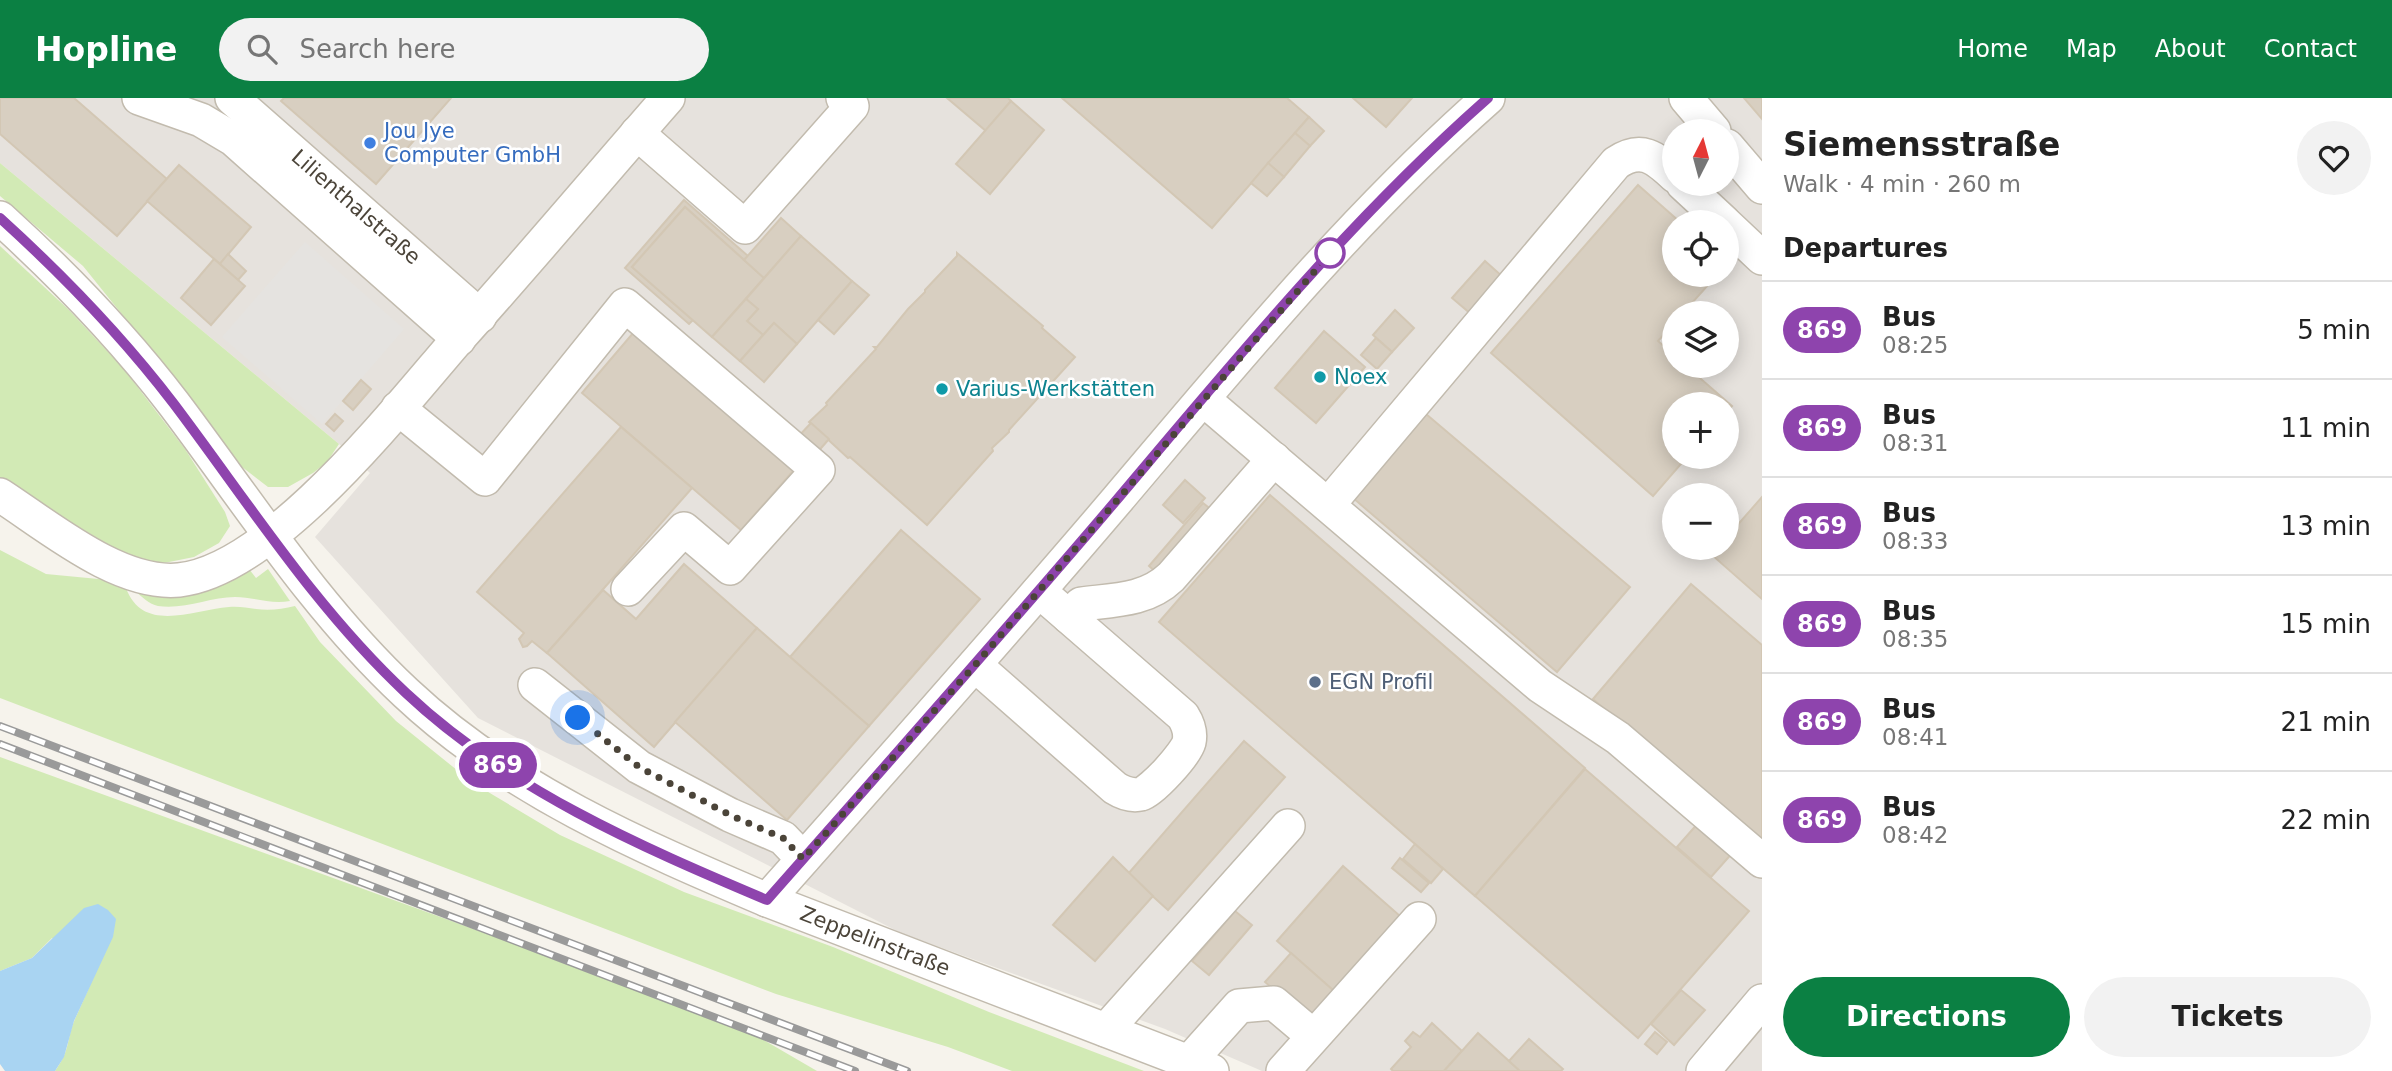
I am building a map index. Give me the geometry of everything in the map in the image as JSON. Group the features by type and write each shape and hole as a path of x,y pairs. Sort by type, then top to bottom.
{"street":[{"path":"139,98 201,120 233,139 469,327"},
{"name":"Lilienthalstraße","path":"232,98 469,327"},
{"path":"0,495 92,554 136,575 177,580 219,569 269,536 329,484 668,98"},
{"path":"637,133 745,227 852,106 843,98"},
{"path":"767,900 975,665 1333,250 1419,161 1488,98"},
{"path":"1686,98 1704,119"},
{"path":"1328,505 1616,163 1628,155 1641,155 1657,159 1662,164"},
{"path":"1740,161 1762,187"},
{"path":"1696,196 1711,210"},
{"name":"Zeppelinstraße","path":"0,218 74,288 129,349 174,404 269,536 384,671 421,707 474,748 522,781 654,851 767,900 1200,1067"},
{"path":"1739,236 1762,258"},
{"path":"398,408 485,479 625,305 818,470 730,568 684,529 628,589"},
{"path":"1203,399 1540,686 1618,738 1762,861"},
{"path":"1069,617 1081,604 1130,598 1157,589 1274,459"},
{"path":"975,665 1115,788 1132,794 1148,791 1185,751 1189,740 1188,725 1180,713 1039,591"},
{"path":"535,685 639,767 730,815 783,838 803,859"},
{"path":"1106,1030 1288,825"},
{"path":"1283,1071 1419,919"},
{"path":"1703,1071 1762,1000"},
{"path":"1200,1067 1239,1006 1274,1003 1313,1036"}],"shaded area":[{"path":"0,98 1762,98 1762,1071 1262,1071 1165,1029 901,933 478,718 315,537 370,473 339,444 0,163"},
{"path":"305,242 404,329 322,424 222,337"}],"green space":[{"path":"0,163 339,444 327,462 288,487 268,487 233,460 182,389 83,266 0,196"},
{"path":"0,246 69,310 123,368 185,449 225,512 230,526 219,543 194,557 164,563 129,557 0,480"},
{"path":"0,550 46,574 109,580 126,588 134,602 144,611 157,615 170,616 233,607 266,610 295,606 320,642 396,721 473,783 560,835 684,892 833,947 989,1012 1144,1071 1012,1071 948,1047 776,994 0,698"},
{"path":"249,569 256,578 268,569 290,601 235,597 168,607 152,604 135,591 179,596 202,592"},
{"path":"0,757 738,1025 817,1071 55,1071 64,1057 72,1026 98,966 52,938 32,958 0,971"}],"water":[{"path":"98,904 116,919 113,937 74,1021 64,1057 55,1071 5,1071 0,1064 0,971 32,958 84,908"}],"building":[{"path":"0,98 74,98 167,179 117,236 0,134"},
{"name":"Jou Jye Computer GmbH","path":"284,98 451,98 376,184 281,101"},
{"path":"947,98 1008,98 1011,101 986,131"},
{"path":"1062,98 1287,98 1309,117 1212,228"},
{"path":"1353,98 1412,98 1386,127"},
{"path":"1744,98 1762,98 1762,119"},
{"path":"1011,101 1044,130 990,194 956,164"},
{"path":"1309,117 1324,131 1310,146 1295,133"},
{"path":"1295,133 1310,146 1284,177 1268,163"},
{"path":"1268,163 1284,177 1267,196 1251,183"},
{"path":"179,165 251,227 220,264 147,201"},
{"path":"1638,185 1666,210 1662,210 1662,287 1706,287 1694,301 1662,301 1662,337 1658,341 1662,345 1662,378 1700,378 1716,392 1662,392 1662,469 1677,469 1653,496 1491,353"},
{"path":"684,200 748,256 744,260 685,207 632,267 693,320 689,324 625,268"},
{"path":"685,207 764,278 712,337 632,267"},
{"path":"781,218 801,236 764,278 744,260"},
{"path":"801,236 852,281 797,344 774,323 763,335 747,321 758,309 746,299"},
{"name":"Varius-Werkstätten","path":"957,253 1075,357 992,448 993,451 927,525 809,422 827,405"},
{"path":"228,254 246,271 238,280 220,264"},
{"path":"214,259 245,286 211,325 181,298"},
{"path":"1485,261 1503,277 1471,314 1452,298"},
{"path":"852,281 869,295 834,334 818,320"},
{"path":"746,299 758,309 747,321 763,335 740,361 712,337"},
{"path":"1395,310 1414,328 1392,352 1373,335"},
{"path":"774,323 797,344 764,382 740,361"},
{"name":"Noex","path":"1324,331 1365,367 1316,423 1275,388"},
{"path":"634,332 794,470 741,530 582,393"},
{"path":"1376,338 1392,352 1377,369 1361,355"},
{"path":"361,380 371,389 353,410 343,401"},
{"path":"335,414 343,421 334,431 326,424"},
{"path":"1426,414 1630,587 1557,672 1353,498"},
{"path":"811,423 829,439 815,455 797,438"},
{"path":"621,427 692,488 547,653 532,641 523,647 519,639 524,633 477,592"},
{"path":"1185,480 1205,498 1183,523 1163,505"},
{"path":"1270,495 1585,768 1475,896 1159,622"},
{"path":"1762,497 1762,599 1718,560 1739,560 1739,523"},
{"path":"1203,503 1213,511 1158,574 1149,566"},
{"path":"901,530 980,599 869,726 790,657"},
{"path":"684,564 757,628 654,747 547,653 603,590 636,619"},
{"path":"1691,584 1762,645 1762,846 1593,699"},
{"path":"757,628 869,726 787,820 675,722"},
{"path":"1244,741 1285,777 1168,910 1128,874"},
{"path":"1585,769 1749,911 1638,1038 1475,896"},
{"path":"1700,821 1734,851 1711,877 1677,847"},
{"path":"1415,844 1443,869 1431,883 1403,859"},
{"path":"1113,857 1153,896 1095,961 1053,925"},
{"path":"1400,858 1429,883 1421,892 1392,868"},
{"path":"1343,866 1400,916 1334,991 1277,941"},
{"path":"1235,911 1252,925 1209,975 1192,961"},
{"path":"1291,953 1334,991 1309,1020 1265,982"},
{"path":"1681,990 1705,1010 1674,1045 1651,1024"},
{"path":"1432,1023 1462,1051 1444,1071 1393,1071 1391,1069 1411,1047 1405,1041 1413,1032 1420,1037"},
{"path":"1655,1032 1667,1042 1657,1054 1645,1044"},
{"path":"1478,1033 1509,1061 1520,1071 1444,1071"},
{"path":"1529,1039 1563,1069 1520,1071 1509,1061"}],"railway":[{"path":"0,726 907,1071"},
{"path":"0,744 855,1071"}],"bus line":[{"name":"869","path":"0,218 74,288 121,340 174,404 269,536 348,632 421,707 494,762 567,807 654,851 767,900 975,665 1333,250 1419,161 1488,98"}],"place":[{"name":"Jou Jye Computer GmbH","path":"370,143"},
{"name":"Noex","path":"1320,377"},
{"name":"Varius-Werkstätten","path":"942,389"},
{"name":"EGN Profil","path":"1315,682"}],"route":[{"path":"578,718 639,767 730,815 783,838 803,859 975,665 1333,250 1330,253"}]}
